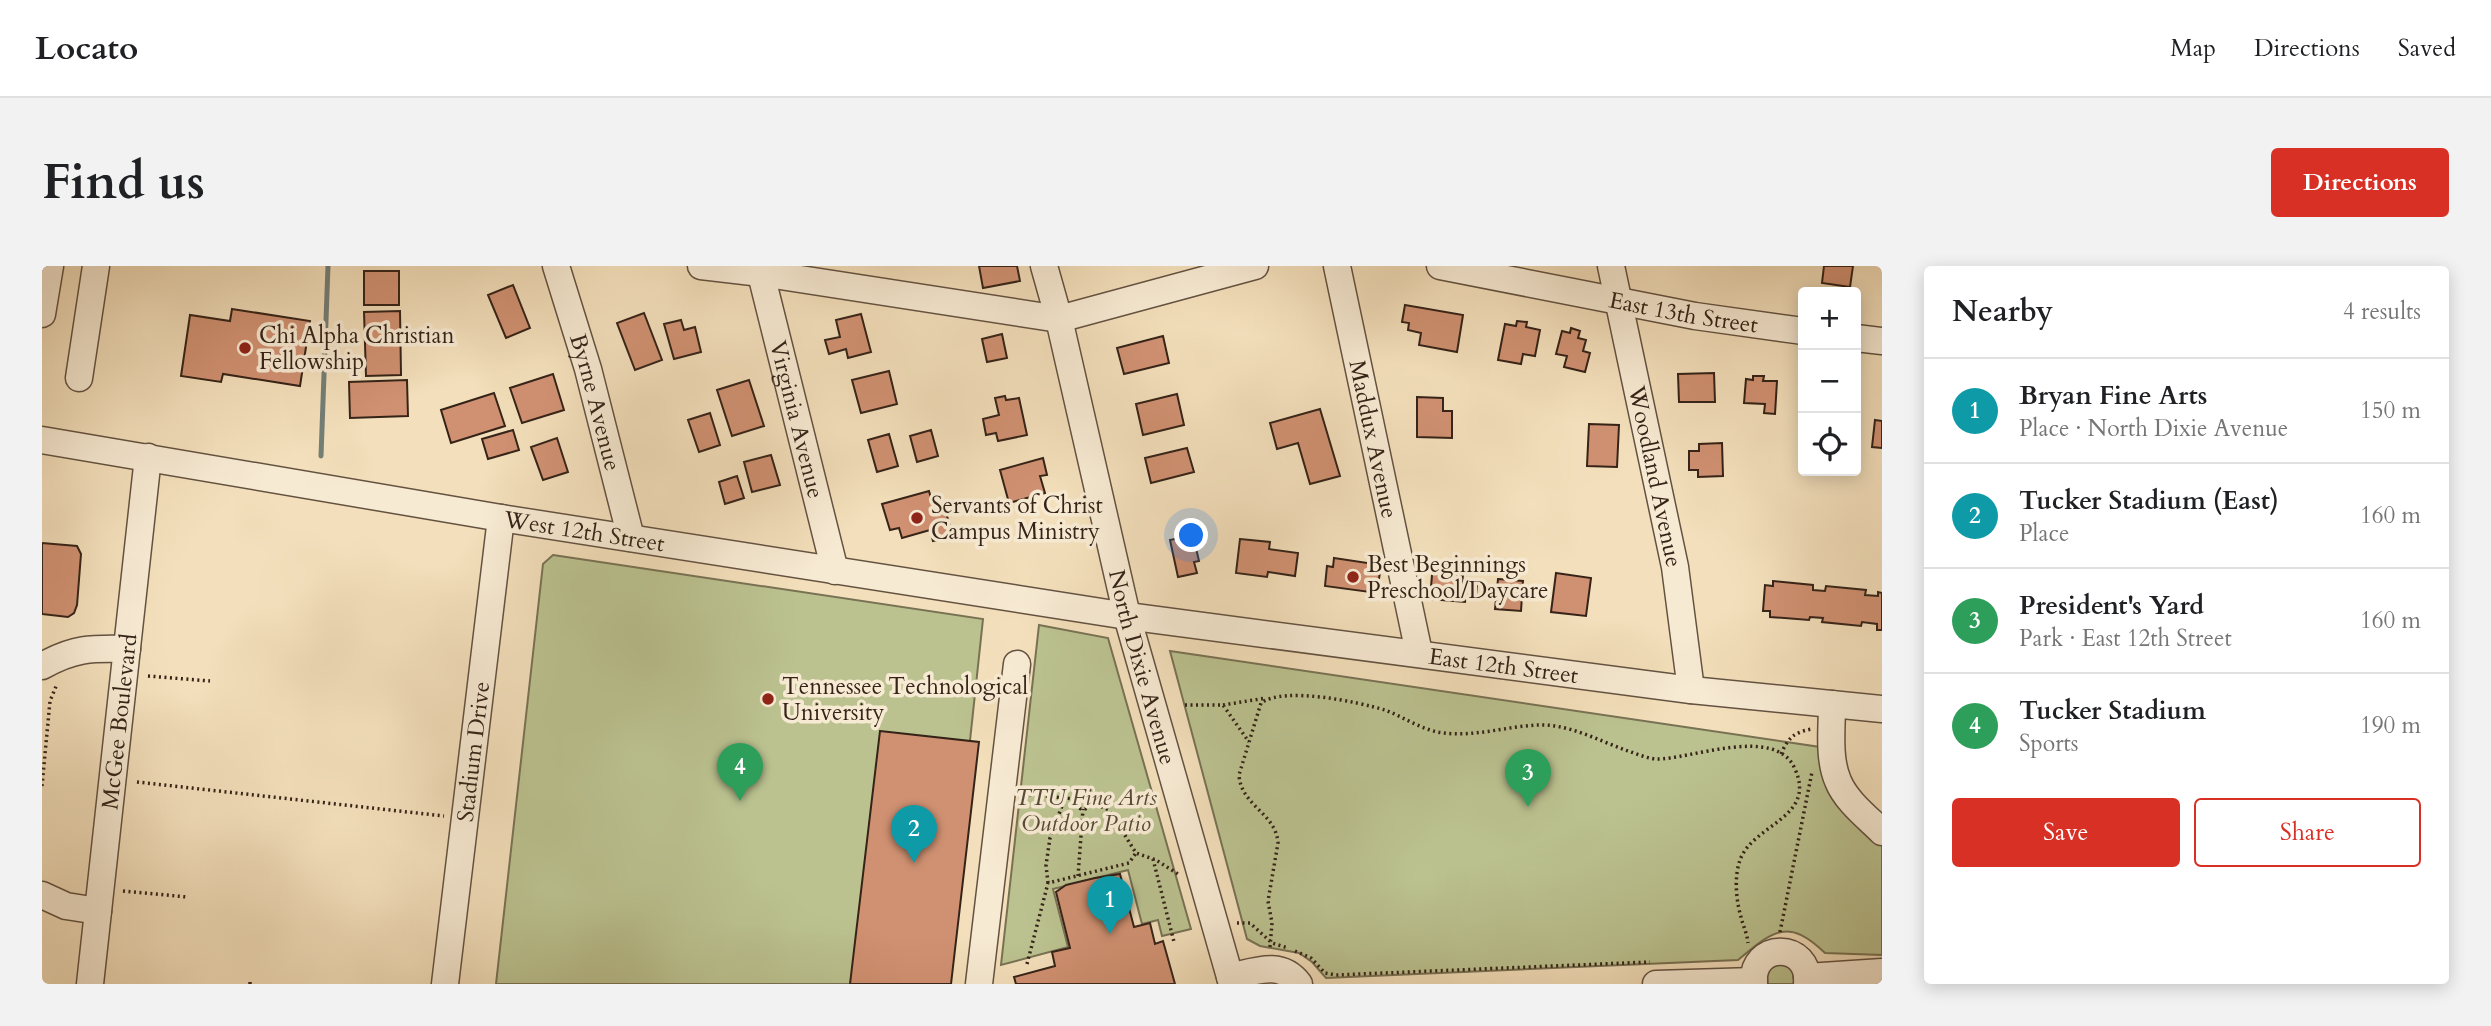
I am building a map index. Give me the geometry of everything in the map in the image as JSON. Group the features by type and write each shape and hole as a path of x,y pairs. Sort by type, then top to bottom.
{"street":[{"path":"50,266 43,306 90,304"},
{"path":"79,378 96,266"},
{"name":"Byrne Avenue","path":"556,266 588,369 631,538"},
{"path":"701,266 760,269 1059,319 1255,266"},
{"name":"North Dixie Avenue","path":"1044,266 1059,319 1127,616 1231,980"},
{"name":"Maddux Avenue","path":"1337,266 1419,653"},
{"name":"East 13th Street","path":"1440,266 1695,316 1798,330"},
{"name":"Woodland Avenue","path":"1611,266 1675,567 1691,690"},
{"name":"Virginia Avenue","path":"760,269 835,571"},
{"path":"1861,339 1882,341"},
{"name":"West 12th Street","path":"42,440 500,518 1127,616"},
{"name":"McGee Boulevard","path":"90,984 148,457"},
{"name":"Stadium Drive","path":"445,984 500,518"},
{"name":"East 12th Street","path":"1127,616 1691,690 1832,728 1882,709"},
{"path":"52,672 65,653 127,649"},
{"path":"979,984 1017,664"},
{"path":"1832,728 1838,781 1849,798 1882,832"},
{"path":"42,895 66,906 98,911"},
{"path":"1654,973 1754,982 1755,969 1759,962 1765,956 1777,952 1797,957 1803,964 1807,981 1882,972"},
{"path":"1231,980 1276,968 1285,971 1299,984"}],"path":[{"path":"42,786 50,701 57,684 52,672"},
{"path":"148,676 210,681"},
{"path":"1268,952 1272,943 1268,901 1278,835 1272,824 1240,787 1239,775 1261,703 1269,697"},
{"path":"1185,705 1223,705 1269,697 1334,698 1386,711 1443,733 1552,725 1656,759 1712,749 1772,749 1795,767 1799,784 1798,799 1790,812 1745,848 1739,863 1738,899 1748,935 1748,947"},
{"path":"1223,705 1249,742"},
{"path":"1781,754 1789,738 1801,731 1832,728"},
{"path":"1777,952 1814,761 1832,728"},
{"path":"136,782 453,817"},
{"path":"1074,799 1079,792 1085,791 1090,794 1091,803"},
{"path":"1021,794 1074,799"},
{"path":"1027,964 1048,883 1046,864 1050,838 1065,798"},
{"path":"1074,799 1077,807 1083,809"},
{"path":"1078,876 1083,809 1091,803"},
{"path":"1091,803 1109,810 1136,853 1153,859 1180,876"},
{"path":"1048,883 1129,863 1136,853"},
{"path":"1153,859 1174,942"},
{"path":"123,891 187,897"},
{"path":"1235,923 1250,923 1272,943 1311,958 1325,973 1336,975 1654,973"}],"green space":[{"path":"553,555 983,619 944,984 496,984 543,564"},
{"name":"TTU Fine Arts Outdoor Patio","path":"1039,625 1108,638 1191,929 1162,936 1158,920 1142,924 1128,870 1053,889 1068,947 1001,965"},
{"path":"1170,651 1820,747 1857,823 1882,845 1882,955 1825,953 1801,935 1781,932 1761,942 1738,960 1326,978 1312,962 1299,953 1260,946 1247,939"},
{"path":"1791,964 1797,984 1763,984 1768,965"}],"building":[{"path":"979,266 1017,266 1020,281 983,288"},
{"path":"1824,266 1853,266 1850,287 1822,283"},
{"path":"364,271 399,271 399,305 364,305"},
{"path":"513,285 530,328 506,338 488,295"},
{"path":"1405,305 1463,315 1457,352 1419,345 1421,333 1408,330 1409,323 1402,322"},
{"name":"Chi Alpha Christian Fellowship","path":"232,309 310,321 300,386 223,374 221,382 181,376 190,315 230,321"},
{"path":"400,311 401,375 366,376 364,312"},
{"path":"644,313 662,360 635,370 617,323"},
{"path":"861,314 871,352 848,358 846,349 829,354 825,340 840,337 836,320"},
{"path":"681,320 684,330 695,327 701,352 674,359 664,324"},
{"path":"1517,321 1527,322 1526,327 1540,330 1535,356 1523,354 1521,364 1498,360 1505,324 1516,326"},
{"path":"1571,328 1580,331 1578,338 1586,340 1583,351 1590,353 1585,372 1564,367 1567,356 1556,354 1562,331 1570,333"},
{"path":"1002,334 1007,358 987,362 982,339"},
{"path":"1163,336 1169,363 1124,374 1117,348"},
{"path":"889,371 897,404 861,413 852,380"},
{"path":"1714,373 1715,402 1679,402 1678,374"},
{"path":"553,374 564,410 522,423 510,388"},
{"path":"1753,376 1764,376 1763,381 1777,381 1775,414 1764,413 1765,404 1744,403 1746,379 1753,380"},
{"path":"407,380 408,416 350,418 349,382"},
{"path":"749,380 764,426 732,436 717,390"},
{"path":"494,393 505,426 451,443 441,410"},
{"path":"1177,394 1184,425 1143,435 1136,404"},
{"path":"1005,396 1006,400 1019,398 1027,435 998,441 996,433 986,435 983,419 999,415 995,398"},
{"path":"1417,397 1443,398 1443,411 1452,411 1452,438 1417,437"},
{"path":"1320,409 1340,476 1310,484 1298,443 1277,449 1270,423"},
{"path":"710,413 720,445 699,452 688,420"},
{"path":"1875,420 1882,421 1882,448 1872,447"},
{"path":"1589,424 1619,425 1617,467 1587,466"},
{"path":"513,430 519,450 488,459 482,439"},
{"path":"931,430 938,456 917,462 910,436"},
{"path":"889,434 898,466 877,472 868,440"},
{"path":"557,438 568,472 543,480 531,447"},
{"path":"1722,443 1723,476 1698,477 1698,470 1689,470 1689,451 1699,451 1699,444"},
{"path":"1187,448 1194,472 1151,483 1145,458"},
{"path":"771,455 780,485 752,492 744,462"},
{"path":"1043,458 1047,475 1040,476 1045,493 1009,503 1000,470"},
{"path":"737,476 744,498 725,504 719,482"},
{"name":"Servants of Christ Campus Ministry","path":"929,491 934,509 944,506 953,536 933,541 930,530 902,538 899,528 890,530 882,504"},
{"path":"1193,535 1199,561 1194,562 1197,573 1178,577 1170,540"},
{"path":"1240,539 1270,542 1269,549 1298,553 1295,576 1268,572 1267,577 1236,573"},
{"path":"42,543 77,546 81,554 77,605 74,613 68,617 42,614"},
{"name":"Best Beginnings Preschool/Daycare","path":"1334,558 1381,565 1377,593 1325,586 1327,566 1333,567"},
{"path":"1433,563 1453,565 1452,574 1463,575 1462,584 1477,585 1476,596 1466,595 1465,602 1430,599"},
{"path":"1556,573 1591,578 1586,616 1551,612"},
{"path":"1498,579 1523,581 1521,611 1495,609"},
{"path":"1773,581 1813,585 1813,590 1825,591 1826,586 1866,590 1865,595 1878,596 1878,592 1882,593 1882,630 1877,630 1877,624 1862,622 1861,626 1822,622 1823,618 1810,617 1809,620 1770,617 1770,611 1763,611 1765,585 1773,586"},
{"path":"880,731 979,742 951,984 850,984"},
{"path":"1120,874 1134,927 1150,923 1155,944 1163,941 1175,984 1016,984 1014,977 1055,966 1052,952 1070,948 1056,892 1066,885"}],"waterway":[{"path":"321,456 328,266"}],"place":[{"name":"Chi Alpha Christian Fellowship","path":"245,348"},
{"name":"Servants of Christ Campus Ministry","path":"917,518"},
{"name":"Best Beginnings Preschool/Daycare","path":"1353,577"},
{"name":"Tennessee Technological University","path":"768,699"},
{"name":"Tucker Stadium","path":"740,801"},
{"name":"President's Yard","path":"1528,807"},
{"name":"Tucker Stadium (East)","path":"914,863"},
{"name":"Bryan Fine Arts","path":"1110,934"}]}
